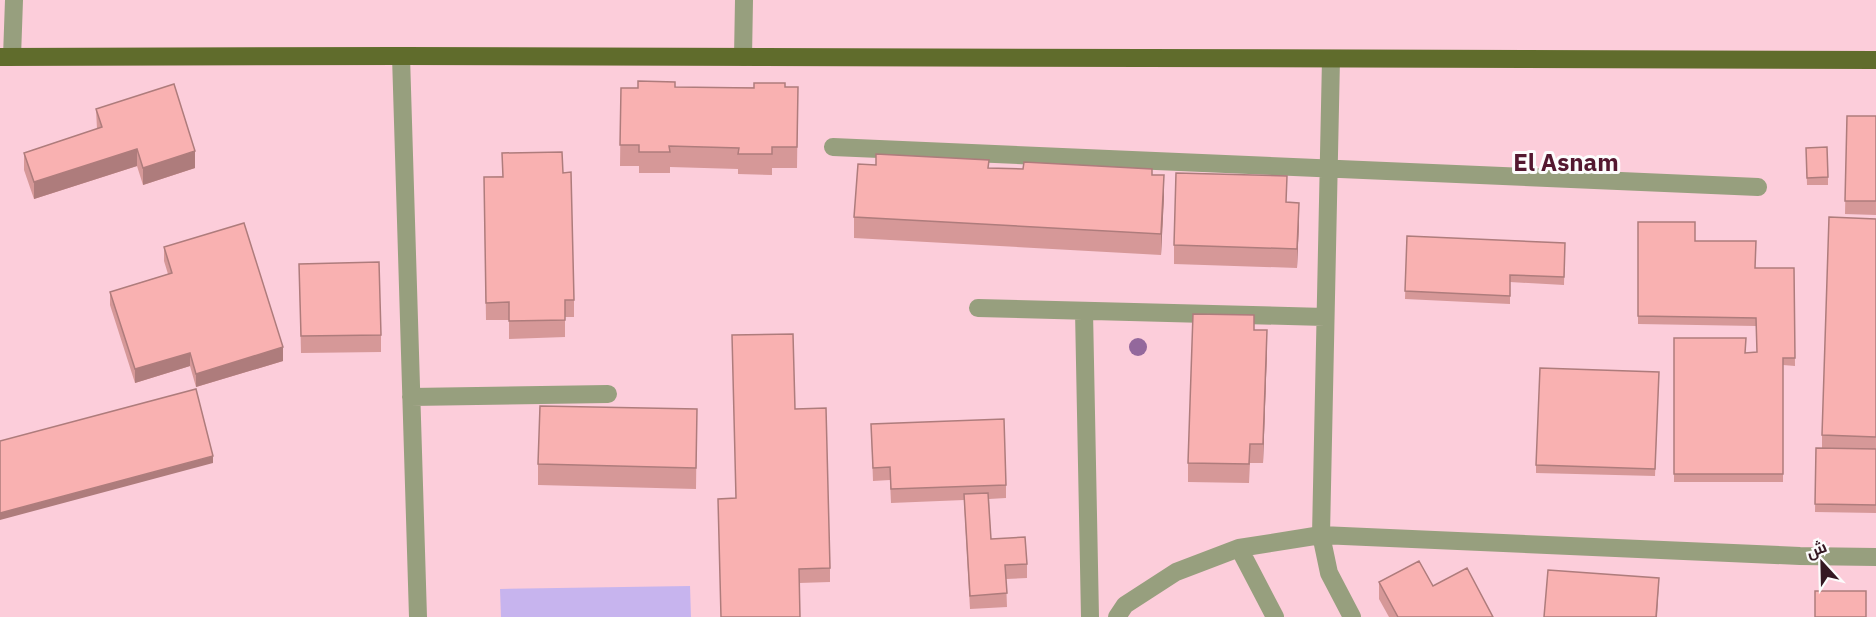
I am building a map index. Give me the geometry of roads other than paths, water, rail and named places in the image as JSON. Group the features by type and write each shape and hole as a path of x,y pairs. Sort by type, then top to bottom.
{"main road":[{"path":"6,57 1876,60"}],"street":[{"path":"6,57 14,0"},
{"path":"743,57 744,0"},
{"path":"401,56 418,617"},
{"path":"1331,59 1321,535 1329,573 1352,617"},
{"path":"833,147 1758,187"},
{"path":"978,308 1325,317"},
{"path":"1084,311 1090,617"},
{"path":"411,397 608,394"},
{"path":"1117,617 1125,605 1176,572 1239,548 1321,535 1800,556 1876,557"},
{"path":"1239,548 1275,617"}],"district":[{"name":"El Asnam","path":"1566,163"}]}
